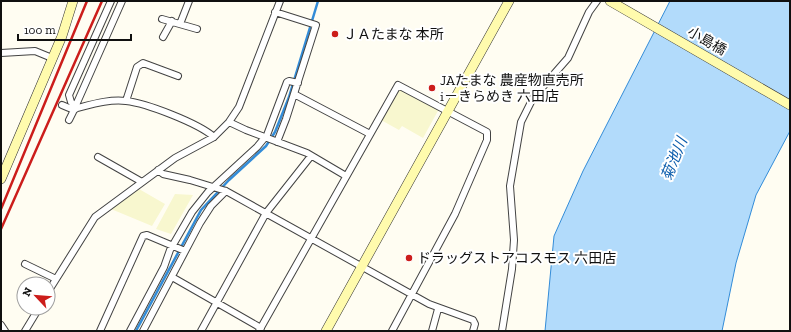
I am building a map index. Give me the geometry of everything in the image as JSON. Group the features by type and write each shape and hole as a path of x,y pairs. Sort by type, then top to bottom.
{"street":[{"path":"1,179 62,36 73,1"},
{"path":"76,108 71,102 69,95 112,1"},
{"path":"69,120 76,108 122,1"},
{"path":"180,24 189,1"},
{"path":"56,279 96,217 175,158 214,136 229,122 239,107 280,1"},
{"path":"326,331 447,111 510,1"},
{"path":"502,331 512,269 514,240 510,186 521,122 533,98 568,58 589,12 597,1"},
{"name":"小島橋","path":"610,1 790,105"},
{"path":"143,331 172,277 192,212 220,189 271,140 294,94 294,82 316,25 275,12"},
{"path":"162,18 197,29"},
{"path":"163,37 172,21"},
{"path":"1,53 35,51 52,58"},
{"path":"126,101 137,67 143,63 178,76"},
{"path":"271,140 274,122 287,82 294,82"},
{"path":"172,277 260,329 398,85 487,132 487,140 456,214 392,331"},
{"path":"294,94 370,134"},
{"path":"62,105 76,108 108,101 126,101 165,113 202,128 214,136"},
{"path":"229,122 311,156 346,176"},
{"path":"201,331 266,213 311,156"},
{"path":"98,157 142,182"},
{"path":"158,170 163,174 220,189 312,238 438,309 473,320 475,324 473,331"},
{"path":"130,331 180,248 211,206 220,189"},
{"path":"100,331 143,236 147,235 180,248"},
{"path":"25,264 50,276"},
{"path":"432,331 438,309"},
{"path":"25,331 34,316"},
{"path":"1,325 6,331"}],"green space":[{"path":"398,88 439,109 423,138 402,126 399,130 381,120"},
{"path":"139,189 165,204 152,226 111,209"},
{"path":"175,194 193,195 171,234 156,229"}],"water":[{"name":"菊池川","path":"670,1 790,1 790,131 756,195 736,263 722,331 545,331 554,236 583,171"}],"waterway":[{"path":"136,331 201,210 229,180 266,146 275,132 289,97 318,1"}],"railway":[{"path":"1,209 87,1"},
{"path":"1,229 102,1"}],"place":[{"name":"ＪＡたまな 本所","path":"335,34"},
{"name":"JAたまな 農産物直売所 i－きらめき 六田店","path":"432,88"},
{"name":"ドラッグストアコスモス 六田店","path":"409,258"}]}
